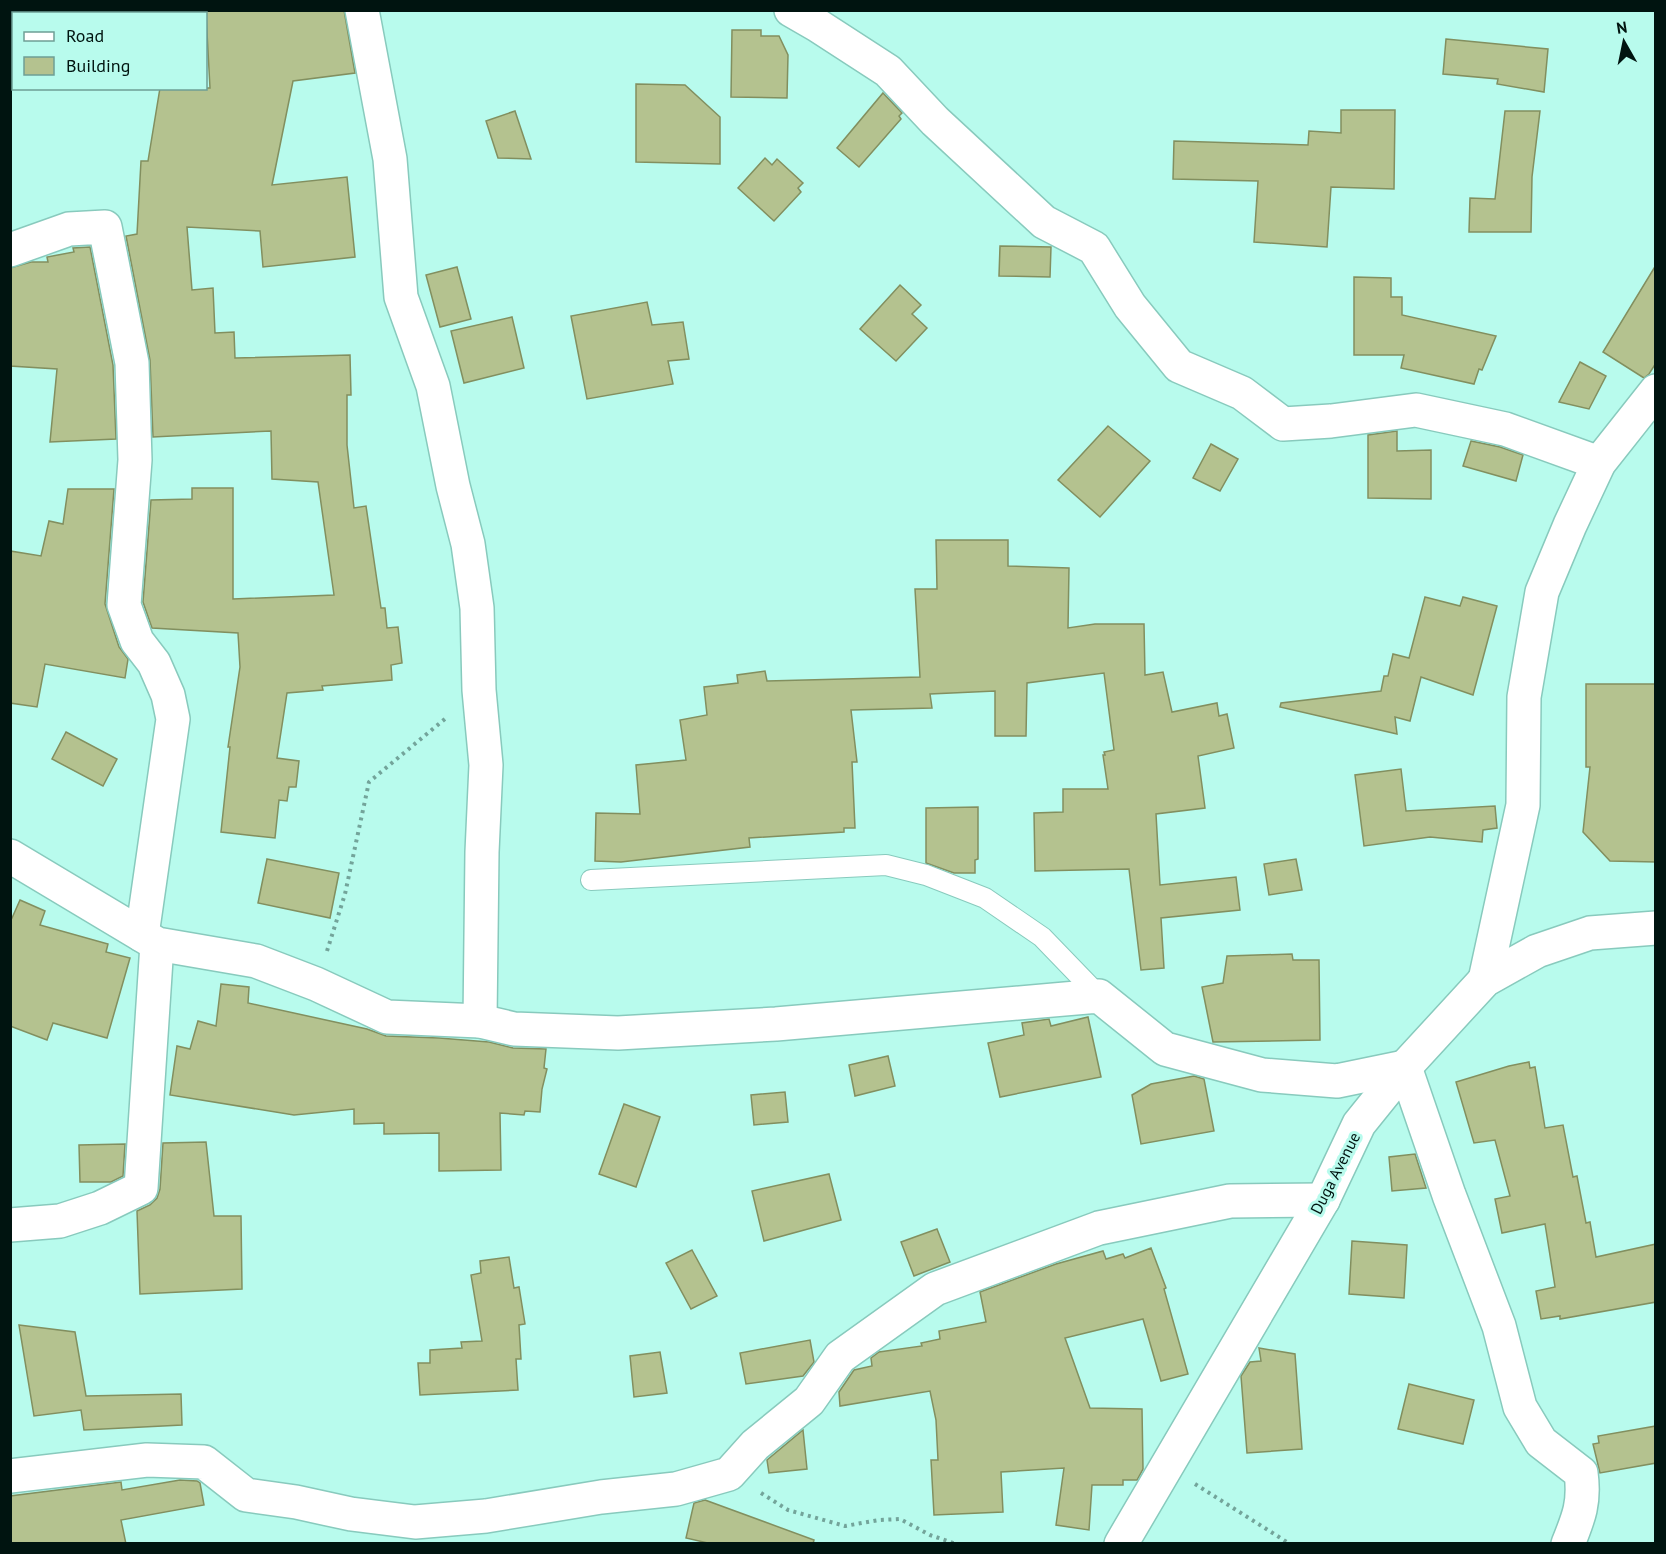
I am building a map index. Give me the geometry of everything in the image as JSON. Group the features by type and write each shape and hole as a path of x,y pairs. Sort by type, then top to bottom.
{"street":[{"path":"362,10 390,159 401,297 433,386 453,486 468,544 477,608 479,690 486,765 482,852 480,1021"},
{"path":"791,10 888,71 935,121 1044,222 1094,248 1130,306 1179,366 1242,393 1283,424 1331,422 1416,410 1505,429 1599,463"},
{"path":"10,250 69,230 105,227 132,363 135,460 124,605 137,642 154,663 168,695 173,719 150,939 141,1188 100,1208 60,1221 10,1224"},
{"path":"1485,980 1523,805 1524,697 1542,592 1599,463 1656,391"},
{"path":"10,855 150,939 256,961 316,984 387,1017 480,1021 514,1029 618,1033 776,1024 1099,996 1165,1049 1262,1075 1337,1081 1405,1067 1449,1195 1499,1326 1520,1407 1540,1442 1581,1473 1584,1494 1577,1522 1568,1544"},
{"name":"Duga Avenue","path":"1121,1544 1323,1200 1359,1124 1405,1067 1485,980 1537,951 1590,933 1656,928"},
{"path":"10,1476 147,1460 204,1462 246,1495 296,1502 351,1514 415,1522 486,1516 601,1497 676,1489 729,1474 755,1445 809,1401 840,1357 935,1289 1100,1228 1230,1201 1323,1200"}],"lane":[{"path":"591,880 886,865 926,875 985,898 1042,937 1099,996"}],"path":[{"path":"316,984 345,894 369,783 479,690"},
{"path":"1167,1466 1290,1544"},
{"path":"729,1474 788,1510 845,1526 900,1519 930,1535 956,1544"}],"building":[{"path":"204,10 344,10 355,73 293,81 272,185 347,177 355,257 263,267 260,231 187,227 192,290 213,288 215,333 234,332 235,358 350,355 351,395 347,395 347,445 354,508 366,506 381,608 385,608 387,628 398,627 402,663 391,665 392,680 322,686 323,690 287,693 277,758 299,761 296,787 289,787 287,801 279,800 275,838 221,832 230,747 228,747 240,667 238,633 152,628 143,602 151,500 192,499 192,488 233,488 233,599 334,595 318,482 272,479 271,431 153,437 150,360 126,236 137,234 141,161 148,161 160,90 207,90 210,88 207,12"},
{"path":"732,30 761,30 761,36 779,36 788,55 787,98 731,97"},
{"path":"1446,39 1548,49 1544,92 1497,84 1498,79 1443,74"},
{"path":"636,84 685,85 720,117 720,164 636,162"},
{"path":"883,93 902,113 899,116 901,119 859,167 837,148"},
{"path":"1341,110 1395,110 1394,189 1331,187 1327,247 1254,242 1258,181 1173,179 1174,141 1308,145 1309,131 1341,133"},
{"path":"515,111 531,159 498,158 486,121"},
{"path":"1505,111 1540,111 1532,177 1531,232 1469,232 1470,198 1495,199"},
{"path":"765,158 772,165 777,159 803,183 798,188 801,192 774,221 738,188"},
{"path":"1000,246 1051,247 1050,277 999,276"},
{"path":"90,247 113,365 116,439 50,442 57,369 10,366 10,268 31,262 48,262 47,257 74,252 73,248"},
{"path":"1656,265 1656,363 1644,378 1603,352"},
{"path":"457,267 471,319 440,327 426,275"},
{"path":"1354,277 1391,278 1391,297 1402,297 1402,315 1496,336 1474,384 1401,368 1404,355 1354,355"},
{"path":"900,285 921,305 912,314 927,328 896,361 860,329"},
{"path":"647,302 652,325 683,322 689,359 668,361 673,384 587,399 571,316"},
{"path":"512,317 524,368 464,383 451,331"},
{"path":"1580,362 1606,376 1589,409 1559,402"},
{"path":"1108,426 1150,461 1100,517 1058,480"},
{"path":"1397,431 1397,451 1431,450 1431,499 1368,498 1368,435"},
{"path":"1471,441 1523,455 1516,481 1463,466"},
{"path":"1211,444 1238,459 1220,491 1193,478"},
{"path":"68,489 114,489 105,604 119,647 128,659 125,678 45,664 37,707 10,703 10,551 41,556 49,521 63,524"},
{"path":"936,540 1008,540 1008,566 1069,568 1068,628 1095,624 1144,624 1145,675 1163,672 1172,712 1217,703 1219,716 1227,714 1234,748 1198,756 1205,808 1156,814 1160,885 1236,877 1240,910 1161,918 1164,968 1141,970 1129,869 1035,871 1034,813 1063,812 1063,789 1108,789 1103,755 1105,755 1104,752 1114,750 1104,673 1027,683 1026,736 995,736 995,691 930,694 932,708 851,710 857,762 852,762 855,828 844,828 844,832 749,838 750,847 621,862 595,861 596,813 640,814 636,765 686,760 680,720 707,715 704,687 738,683 737,675 765,671 767,681 920,677 915,589 937,589"},
{"path":"1425,597 1460,606 1463,597 1497,606 1473,695 1421,677 1410,721 1395,717 1397,734 1280,707 1281,703 1381,691 1384,676 1388,676 1393,654 1409,658"},
{"path":"1586,684 1656,684 1656,862 1610,861 1583,832 1590,767 1586,767"},
{"path":"66,732 117,759 103,786 52,759"},
{"path":"1401,769 1406,811 1495,806 1497,828 1483,830 1482,842 1430,837 1364,846 1355,775"},
{"path":"978,807 978,859 975,860 975,873 954,873 926,863 926,808"},
{"path":"267,859 339,873 330,918 258,903"},
{"path":"1296,859 1302,890 1269,895 1264,864"},
{"path":"20,900 45,911 40,925 108,944 106,952 130,958 107,1038 53,1023 47,1040 10,1026 10,917 12,918"},
{"path":"1292,954 1293,960 1319,960 1320,1040 1213,1042 1202,987 1223,983 1227,956"},
{"path":"221,984 249,987 248,1003 367,1029 386,1036 489,1042 513,1048 546,1049 544,1068 547,1069 540,1112 525,1111 524,1115 500,1113 501,1170 439,1171 439,1133 384,1134 384,1123 354,1124 354,1109 294,1115 170,1095 177,1046 190,1049 198,1021 216,1026"},
{"path":"1088,1017 1101,1077 1000,1097 988,1043 1024,1035 1022,1023 1049,1019 1051,1026"},
{"path":"888,1056 895,1086 855,1096 849,1065"},
{"path":"1529,1062 1530,1068 1535,1067 1545,1128 1563,1125 1573,1177 1577,1176 1586,1223 1590,1222 1596,1257 1656,1244 1656,1302 1560,1319 1560,1316 1541,1319 1536,1291 1555,1287 1545,1224 1502,1233 1495,1199 1510,1196 1495,1140 1474,1143 1456,1082"},
{"path":"1194,1076 1204,1079 1214,1131 1141,1144 1132,1095 1151,1084"},
{"path":"785,1092 788,1122 754,1125 751,1095"},
{"path":"624,1104 660,1117 636,1187 599,1174"},
{"path":"206,1142 214,1216 241,1216 242,1289 140,1294 137,1211 150,1205 157,1198 160,1189 163,1143"},
{"path":"125,1144 123,1176 111,1182 80,1182 79,1145"},
{"path":"1415,1154 1426,1188 1392,1191 1389,1157"},
{"path":"829,1174 841,1220 764,1241 752,1191"},
{"path":"937,1229 950,1262 914,1276 901,1242"},
{"path":"1352,1241 1407,1245 1404,1298 1349,1294"},
{"path":"1151,1248 1166,1288 1164,1289 1188,1374 1161,1381 1143,1319 1065,1338 1090,1408 1142,1409 1143,1469 1137,1480 1123,1480 1123,1485 1092,1485 1089,1530 1056,1525 1064,1468 1001,1472 1003,1512 934,1515 931,1460 938,1460 936,1420 930,1391 840,1406 839,1392 854,1370 872,1366 871,1358 879,1352 922,1346 921,1343 940,1339 939,1331 986,1322 980,1292 1056,1264 1103,1251 1106,1259 1123,1254 1125,1258"},
{"path":"692,1250 717,1296 691,1309 666,1263"},
{"path":"509,1257 514,1288 519,1287 525,1324 519,1325 521,1359 516,1359 518,1390 420,1395 418,1363 430,1363 430,1350 462,1348 461,1342 482,1341 471,1275 481,1273 480,1261"},
{"path":"19,1325 75,1332 86,1396 181,1394 182,1425 84,1430 81,1410 34,1416"},
{"path":"810,1340 814,1362 803,1376 746,1384 740,1353"},
{"path":"1259,1348 1295,1354 1302,1449 1247,1453 1241,1376 1250,1362 1261,1361"},
{"path":"660,1352 667,1393 634,1397 630,1356"},
{"path":"1409,1384 1474,1400 1463,1444 1398,1429"},
{"path":"1656,1426 1656,1463 1600,1473 1593,1444 1599,1443 1598,1436"},
{"path":"803,1430 807,1469 769,1473 767,1460"},
{"path":"180,1480 200,1483 204,1505 121,1520 126,1544 10,1544 10,1496 121,1482 122,1490"},
{"path":"705,1500 814,1540 813,1544 712,1544 686,1538 694,1503"}]}
